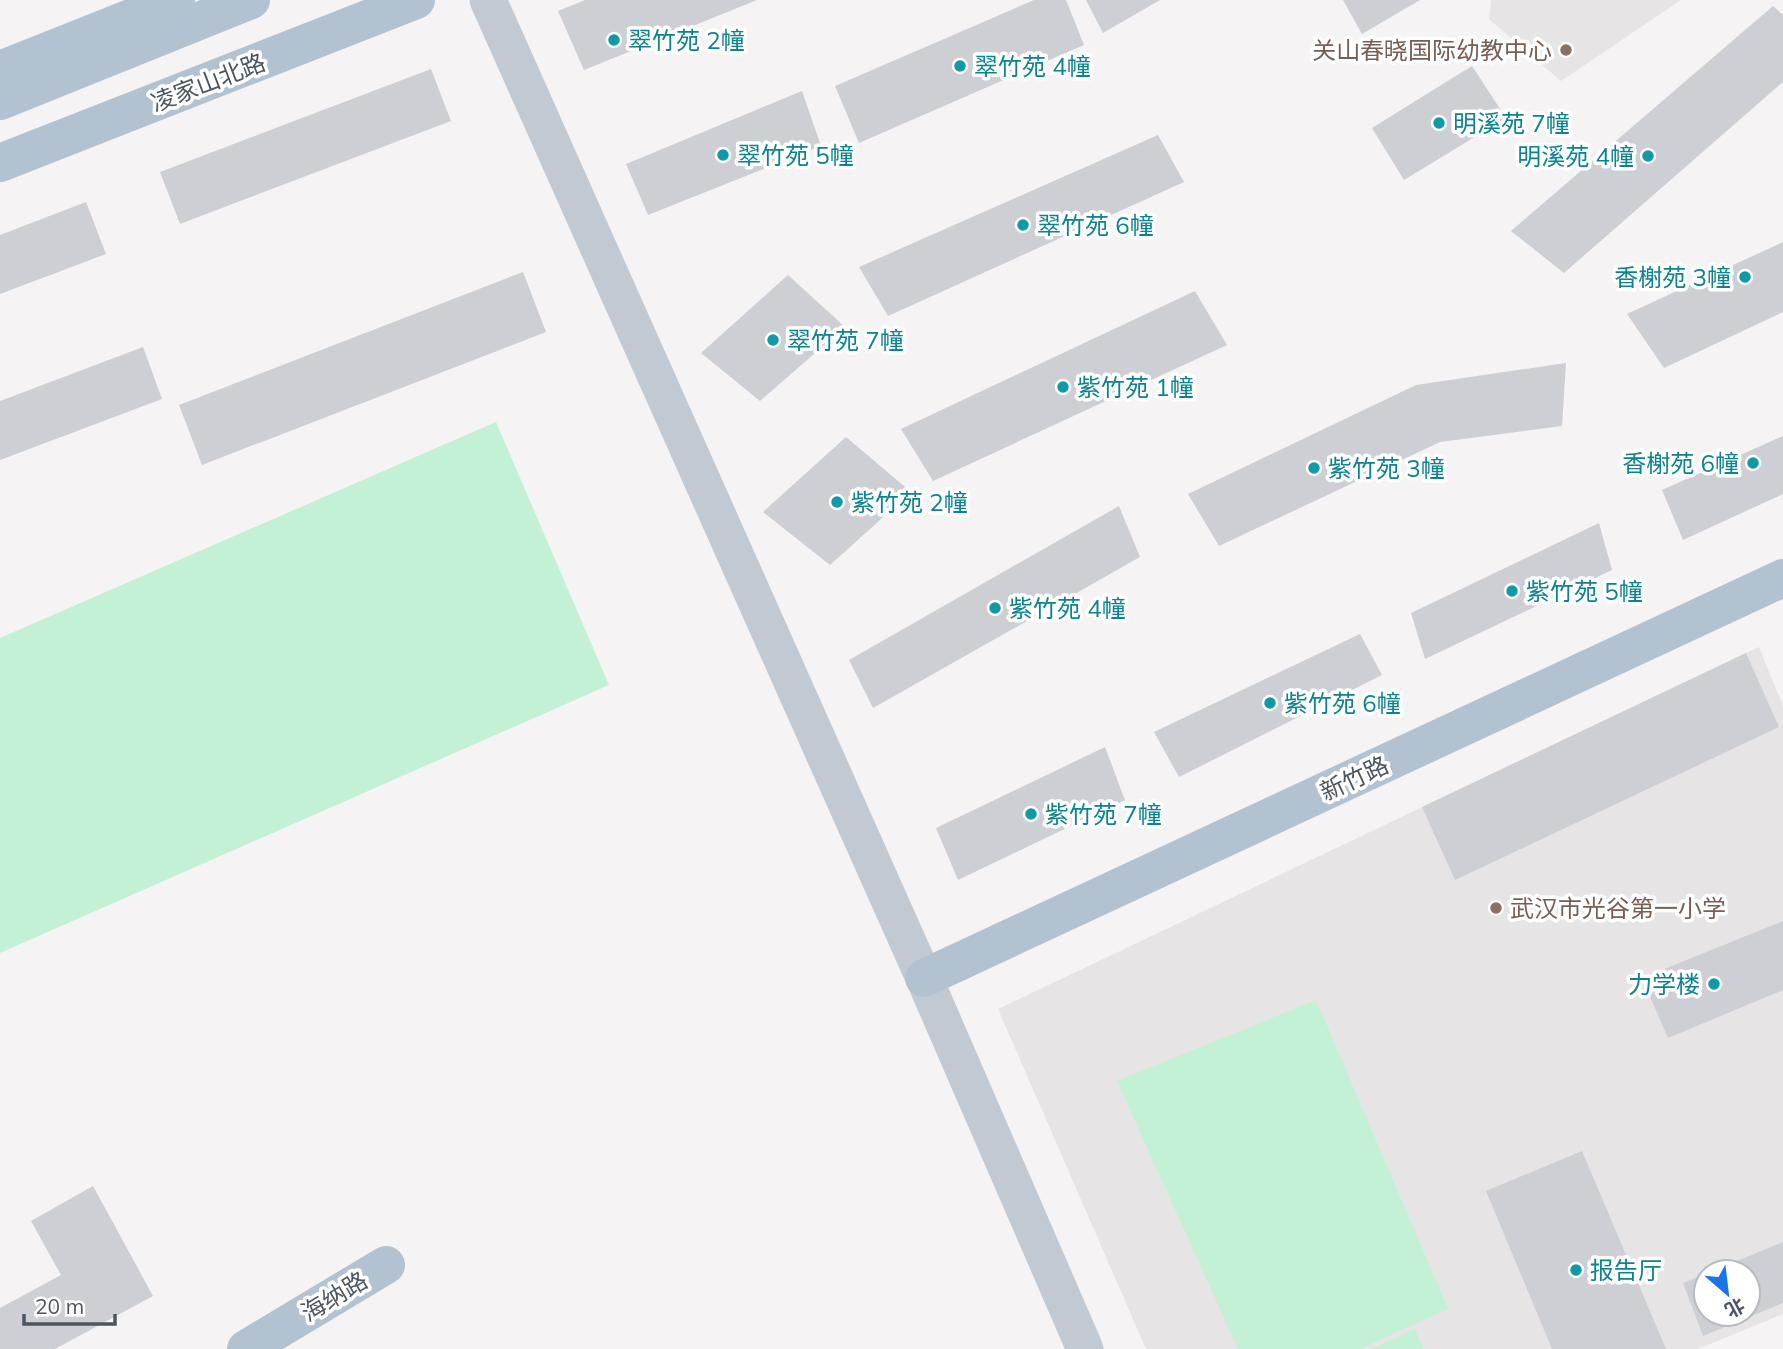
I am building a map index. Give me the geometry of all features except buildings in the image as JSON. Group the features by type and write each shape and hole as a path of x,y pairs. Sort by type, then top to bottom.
{"main road":[{"path":"0,69 176,0"},
{"path":"0,101 251,0"},
{"name":"凌家山北路","path":"0,163 416,0"},
{"name":"新竹路","path":"925,978 1783,578"},
{"name":"海纳路","path":"246,1349 386,1265"}],"street":[{"path":"488,0 925,978 1085,1349"}],"shaded area":[{"name":"关山春晓国际幼教中心","path":"1491,0 1681,0 1561,81 1489,19"},
{"name":"武汉市光谷第一小学","path":"1759,647 1783,706 1783,1314 1762,1323 1762,1258 1692,1258 1692,1328 1749,1328 1698,1349 1146,1349 998,1009"}],"green space":[{"path":"496,422 609,685 0,953 0,638"},
{"path":"1316,1000 1448,1309 1360,1349 1238,1349 1117,1081"},
{"path":"1415,1329 1423,1349 1371,1349"}],"place":[{"name":"翠竹苑 2幢","path":"614,40"},
{"name":"关山春晓国际幼教中心","path":"1566,50"},
{"name":"翠竹苑 4幢","path":"960,66"},
{"name":"明溪苑 7幢","path":"1439,123"},
{"name":"翠竹苑 5幢","path":"723,155"},
{"name":"明溪苑 4幢","path":"1648,156"},
{"name":"翠竹苑 6幢","path":"1023,225"},
{"name":"香榭苑 3幢","path":"1745,277"},
{"name":"翠竹苑 7幢","path":"773,340"},
{"name":"紫竹苑 1幢","path":"1063,387"},
{"name":"香榭苑 6幢","path":"1753,463"},
{"name":"紫竹苑 3幢","path":"1314,468"},
{"name":"紫竹苑 2幢","path":"837,502"},
{"name":"紫竹苑 5幢","path":"1512,591"},
{"name":"紫竹苑 4幢","path":"995,608"},
{"name":"紫竹苑 6幢","path":"1270,703"},
{"name":"紫竹苑 7幢","path":"1031,814"},
{"name":"武汉市光谷第一小学","path":"1496,908"},
{"name":"力学楼","path":"1714,984"},
{"name":"报告厅","path":"1576,1270"}]}
